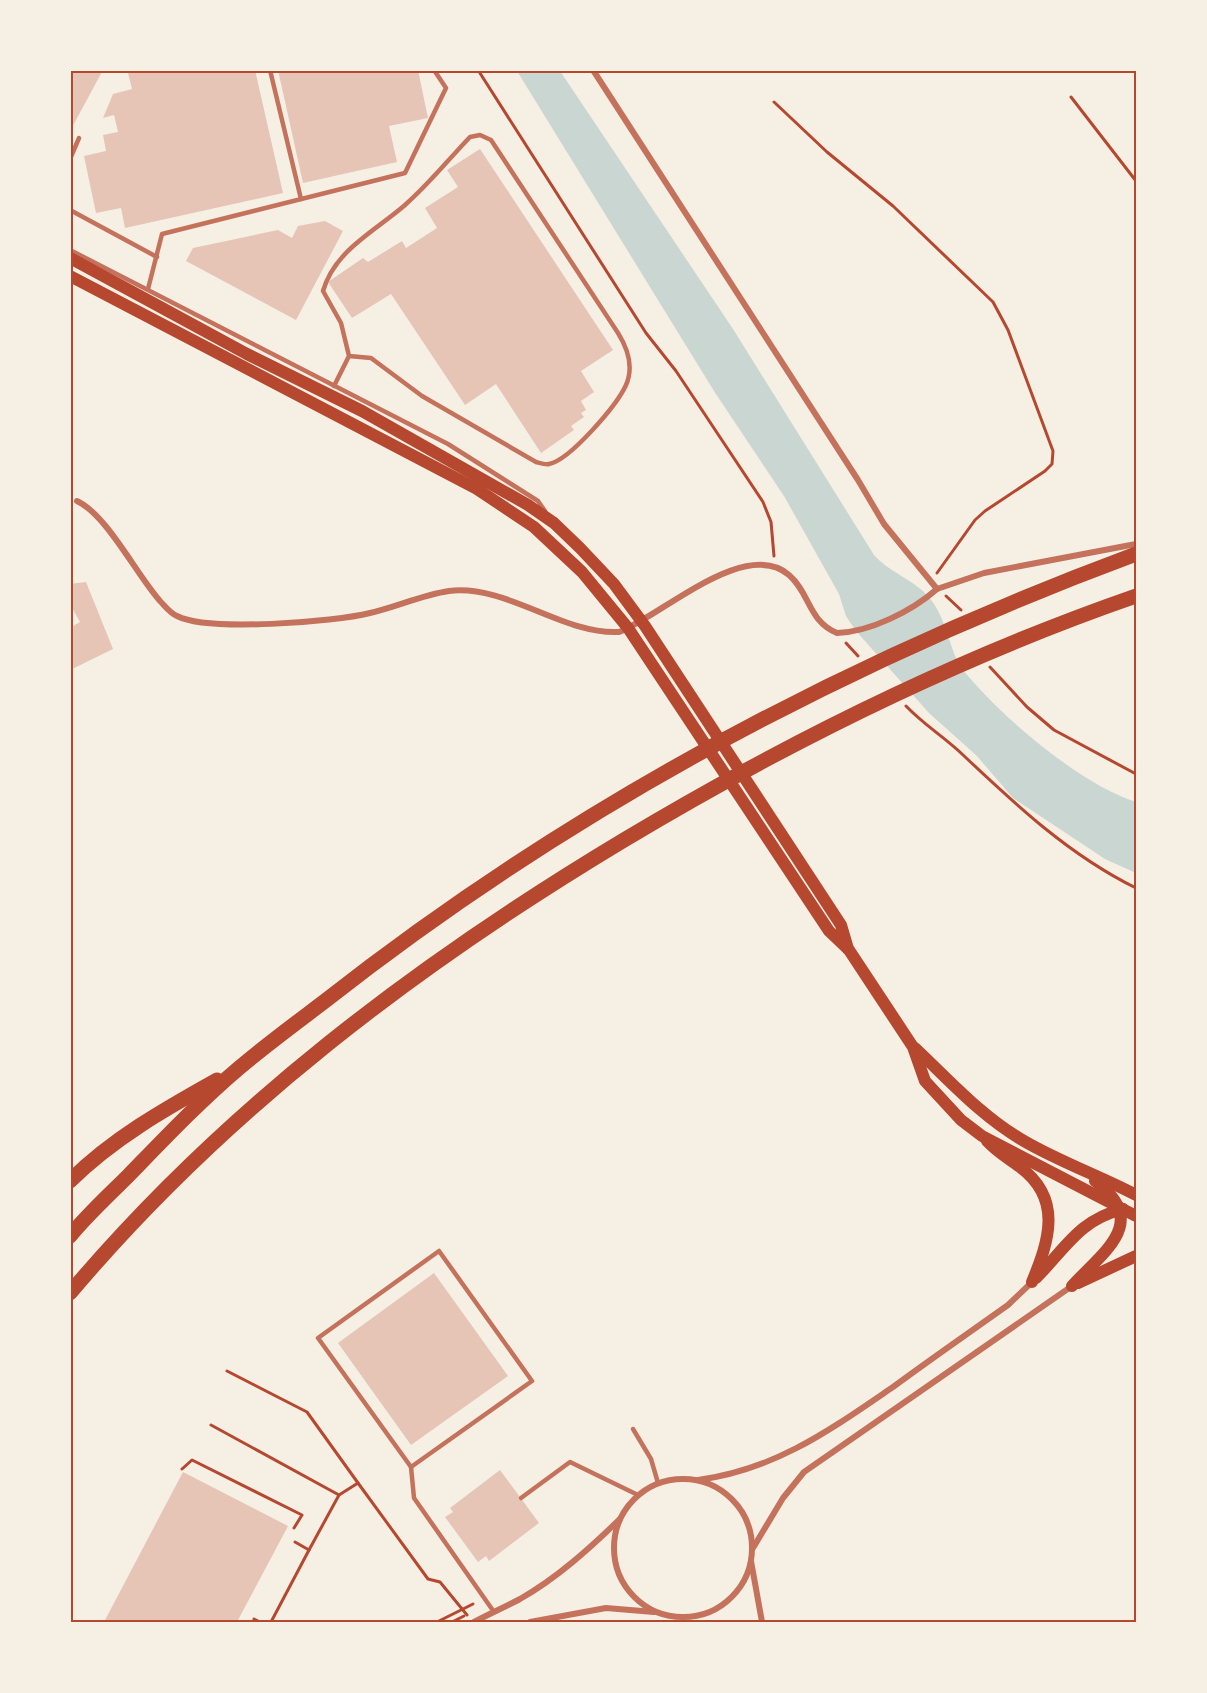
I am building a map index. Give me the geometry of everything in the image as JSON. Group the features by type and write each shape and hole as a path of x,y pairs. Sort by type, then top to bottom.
{"highway":[{"path":"70,1236 173,1130 238,1068 387,952 552,839 730,735 930,639 1060,583 1137,554"},
{"path":"70,1293 105,1251 180,1175 281,1081 409,980 534,894 668,814 831,725 933,678 1074,618 1137,596"},
{"path":"70,1181 130,1132 160,1112 238,1068"}],"main road":[{"path":"70,258 454,462 528,505 554,523 614,584 640,620 841,925 849,950"},
{"path":"70,276 493,498 534,527 582,572 628,628 829,931 849,950 913,1047 958,1091 1006,1129 1080,1169 1137,1195"},
{"path":"582,572 598,581 625,613 640,620"},
{"path":"640,620 640,633 677,692 688,718"},
{"path":"913,1047 925,1081 947,1106 998,1153 1028,1175 1046,1200 1049,1234 1032,1282"},
{"path":"982,1136 1137,1216"},
{"path":"1071,1286 1103,1256 1119,1229 1121,1209 1103,1187 1080,1169"},
{"path":"1032,1282 1082,1227 1121,1209 1137,1208"},
{"path":"1071,1286 1137,1256"}],"street":[{"path":"593,70 858,480 876,512 937,589"},
{"path":"77,501 99,518 145,584 174,615 207,623 345,618 441,593 470,591 524,606 604,633 628,628 724,573 754,565 775,567 789,575 800,587 817,621 837,633 865,628 918,603 937,589 984,573 1137,544"},
{"path":"474,1623 549,1580 587,1551 620,1519 638,1495 658,1483 678,1479 717,1478 761,1465 820,1437 1008,1305 1032,1282"},
{"path":"752,1549 783,1498 804,1472 1071,1286"},
{"path":"697,1480 719,1489 737,1504 749,1525 751,1561 762,1623"},
{"path":"620,1519 614,1541 615,1563 624,1583 638,1600 657,1612"},
{"path":"530,1623 606,1608 696,1616 716,1609 732,1596 744,1580 751,1561"},
{"path":"676,1616 685,1623"}],"lane":[{"path":"270,70 301,199"},
{"path":"148,289 162,234 405,173 446,88 434,70"},
{"path":"334,386 350,356 341,323 323,291 326,279 342,254 406,204 470,137 480,135 491,140 629,350 629,369 626,386 584,441 563,458 549,465 536,462 422,396 371,358 350,356"},
{"path":"70,159 80,138"},
{"path":"70,210 157,257"},
{"path":"70,250 448,444 538,501 554,523"},
{"path":"411,1467 532,1381 439,1251 318,1338 411,1467 414,1498 494,1612"},
{"path":"633,1429 651,1459 658,1483"},
{"path":"521,1498 570,1462 638,1495"}],"path":[{"path":"478,70 646,333 675,371 763,502 771,522 775,567"},
{"path":"1071,97 1137,181"},
{"path":"774,102 827,152 893,206 993,302 1008,330 1053,451 1054,458 1046,471 998,500 975,520 931,582"},
{"path":"937,589 960,608 964,617"},
{"path":"837,633 861,658"},
{"path":"988,664 993,673 1013,694 1054,730 1137,774"},
{"path":"900,700 1016,807 1083,858 1137,888"},
{"path":"227,1371 307,1412 428,1579 440,1582 467,1615"},
{"path":"211,1425 339,1495"},
{"path":"182,1469 192,1460 302,1515 294,1528"},
{"path":"271,1623 339,1495 358,1483"},
{"path":"295,1542 309,1550"},
{"path":"437,1623 473,1604"},
{"path":"254,1619 260,1623"}],"shaded area":[{"path":"517,71 560,71 733,329 874,555 922,590 935,605 954,654 963,670 998,708 1043,747 1091,780 1136,802 1136,873 1105,859 1013,798 977,756 929,713 856,631 846,616 839,594 784,496 714,391"}],"building":[{"path":"70,70 103,70 70,131"},
{"path":"142,70 255,70 283,193 125,228 121,208 96,213 84,156 106,151 103,135 118,132 114,115 103,118 113,94 132,89 128,73"},
{"path":"278,70 418,70 428,118 389,126 397,162 303,183"},
{"path":"480,149 613,350 581,371 594,392 581,401 586,410 581,413 584,417 571,426 574,430 541,453 496,384 465,405 391,294 352,318 328,282 363,258 368,262 402,241 406,248 437,228 425,208 458,187 447,170"},
{"path":"325,221 343,231 296,320 186,261 193,248 278,230 292,238 298,226"},
{"path":"86,582 113,649 70,670 70,628 80,622 70,604 70,584"},
{"path":"434,1273 508,1376 411,1445 338,1343"},
{"path":"500,1470 539,1523 489,1561 486,1556 478,1562 445,1517 453,1512 450,1508"},
{"path":"183,1472 288,1526 237,1622 104,1622"}]}
